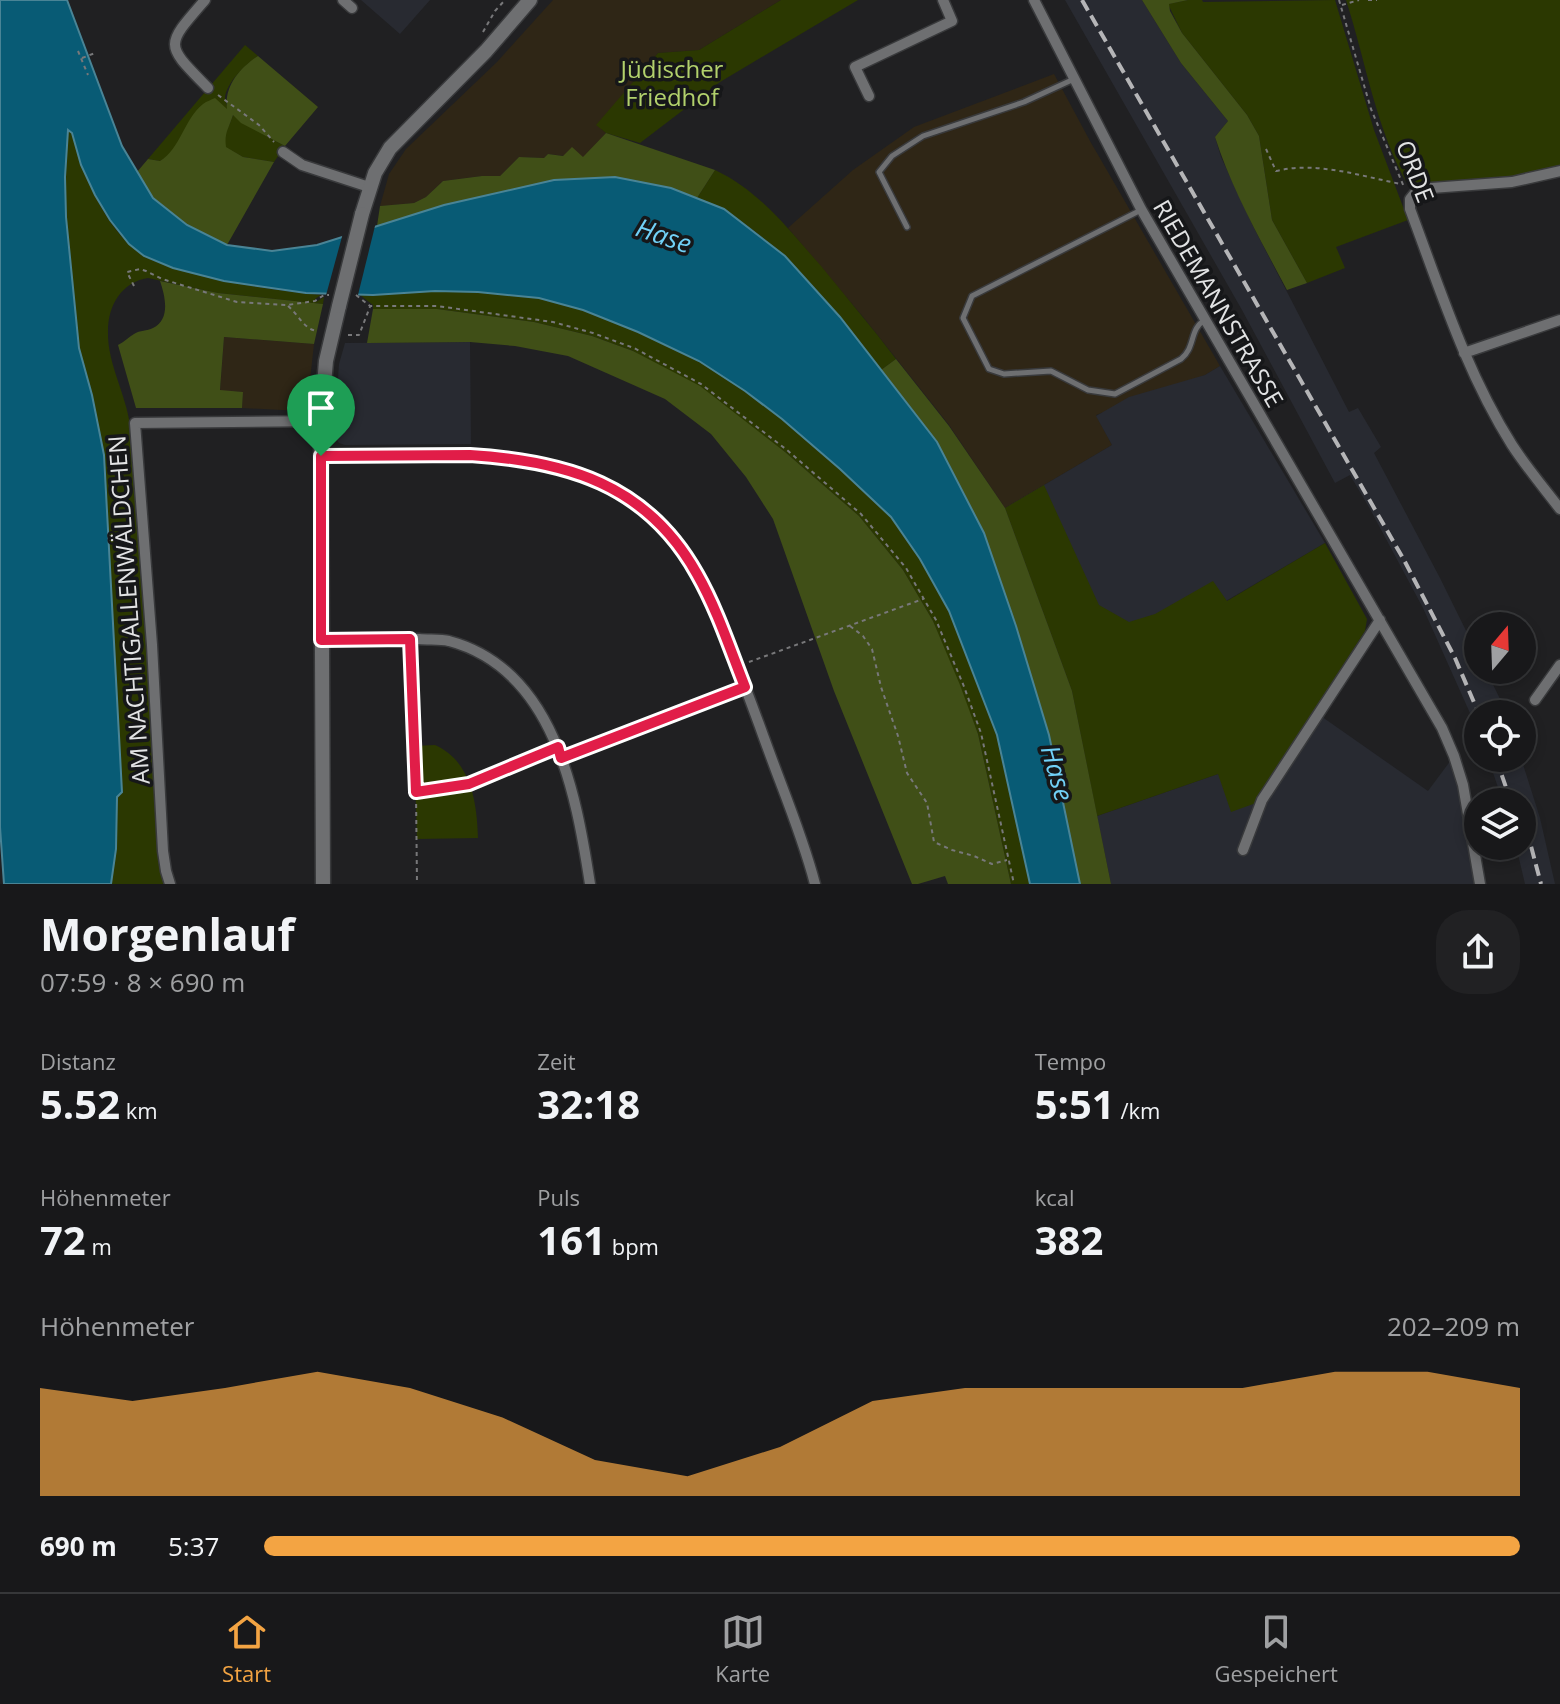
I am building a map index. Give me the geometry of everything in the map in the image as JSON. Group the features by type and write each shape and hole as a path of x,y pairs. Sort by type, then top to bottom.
{"street":[{"path":"343,0 352,8"},
{"path":"323,884 321,421 326,361 369,187 380,163 390,148 476,62 530,0"},
{"path":"869,96 855,67 952,21 943,0"},
{"name":"RIEDEMANNSTRASSE","path":"1034,0 1141,209 1442,728 1463,785 1480,884"},
{"path":"200,2 179,29 174,49 177,57 208,88"},
{"path":"283,152 302,165 369,187"},
{"path":"1410,199 1418,189 1512,182 1560,171"},
{"name":"ORDE","path":"1410,199 1410,209 1464,353 1512,444 1560,509"},
{"path":"1464,353 1560,320"},
{"name":"AM NACHTIGALLENWÄLDCHEN","path":"170,884 163,851 152,645 135,423 321,421"},
{"path":"321,456 470,455 556,467 612,487 652,515 676,541 698,575 745,687 815,884"},
{"path":"1243,850 1262,800 1380,620"},
{"path":"321,640 447,640 479,652 511,676 536,704 560,752 576,806 590,884"},
{"path":"1535,700 1560,665"}],"lane":[{"path":"907,227 879,172 892,156 923,136 1024,102 1074,79"},
{"path":"1141,209 972,296 963,318 989,369 1004,374 1051,371 1088,390 1115,394 1189,353 1196,328 1205,319"}],"path":[{"name":"ORDE","path":"1339,0 1371,109 1410,199"},
{"path":"1341,6 1359,0"},
{"path":"1368,0 1377,0"},
{"path":"78,51 88,75"},
{"path":"81,58 95,53"},
{"path":"208,88 259,125 283,152"},
{"path":"1266,149 1276,171 1312,166 1403,184"},
{"path":"134,286 127,272 140,269 237,302 287,305 315,301"},
{"path":"366,302 370,306 437,306 534,319 593,333 634,348 701,384 787,450 861,514 906,568 936,620 963,684 981,733 1014,884"},
{"path":"287,305 300,316 304,325 317,331"},
{"path":"346,335 359,335 370,306"},
{"path":"737,666 923,599"},
{"path":"850,626 863,636 872,649 907,773 927,803 934,842 992,864 1008,859"},
{"path":"410,639 417,884"},
{"path":"416,792 469,784 745,687"}],"shaded area":[{"path":"361,0 430,0 400,34"},
{"path":"553,0 781,0 699,50 658,53 597,125 606,133 583,158 548,154 544,158 519,157 500,176 443,181 426,197 414,203 380,206 389,174 406,149 497,62"},
{"path":"1065,0 1142,0 1181,63 1228,121 1215,137 1253,226 1349,412 1358,408 1381,447 1374,453 1464,627 1464,684 1493,684 1500,700 1464,700 1423,608 1370,509 1350,475 1335,483 1242,310"},
{"path":"1054,74 1220,366 1205,375 1096,415 1112,445 1005,508 949,425 788,228 853,170 914,127"},
{"path":"224,337 314,344 307,407 301,411 242,408 243,392 220,391"},
{"path":"470,342 471,444 345,445 336,439 339,364 345,343"},
{"path":"1220,366 1325,543 1072,691 1005,508 1112,445 1096,416 1129,397 1205,375"},
{"path":"1318,714 1428,791 1454,756 1464,805 1464,860 1475,860 1480,884 1111,884 1097,816 1218,774 1262,800"},
{"path":"1493,772 1525,772 1530,788 1498,788"},
{"path":"1536,805 1555,884 1525,884 1519,860 1536,860"}],"green space":[{"name":"Jüdischer Friedhof","path":"781,0 858,0 720,82 640,143 606,133 596,125 658,53 699,50"},
{"path":"1142,0 1188,0 1169,4 1170,11 1182,33 1247,115 1259,136 1272,220 1307,283 1287,290 1238,196 1215,137 1228,121 1181,63"},
{"path":"1188,0 1335,0 1374,130 1408,220 1336,247 1345,268 1307,283 1272,220 1259,136 1247,115 1182,33 1168,4"},
{"path":"1346,0 1560,0 1560,165 1511,177 1409,187 1380,119"},
{"path":"245,45 258,56 229,85 225,97 228,110 178,142 170,155 160,161 148,159"},
{"path":"258,56 318,107 285,146 241,123 233,115 226,134 226,147 243,157 274,162 227,245 187,225 153,198 137,172 148,159 160,161 167,155 203,104 215,98 227,109 228,93 235,78"},
{"path":"233,115 285,146 274,162 243,157 225,147"},
{"path":"68,130 72,133 97,200 116,229 141,254 167,266 209,277 321,295 315,299 316,302 324,297 323,304 218,293 148,278 124,290 111,312 108,343 128,413 133,454 159,852 164,884 111,884 116,849 117,797 122,792 104,455 79,348 66,217"},
{"path":"606,133 715,170 697,198 671,188 377,226 380,206 414,203 426,197 443,181 500,176 519,157 563,156 572,147 583,157"},
{"path":"715,170 746,189 773,212 896,359 881,370 821,295 776,249 752,229 697,198"},
{"path":"160,281 218,293 323,304 314,344 224,337 220,390 243,392 242,408 136,408 118,345 136,333 159,324 165,300"},
{"path":"435,291 539,298 583,310 699,361 782,419 891,517 920,559 949,611 997,735 1030,884 1011,884 978,734 933,621 903,570 859,516 785,452 633,351 592,336 534,322 437,309 373,309 373,305 360,295"},
{"path":"373,309 437,309 534,322 592,336 633,351 700,386 785,452 859,516 903,570 933,621 960,685 978,734 1011,884 948,884 945,876 912,884 834,691 773,519 746,477 711,434 665,399 568,356 515,346 470,342 367,343"},
{"path":"896,359 949,426 1005,508 1072,691 1111,884 1080,884 1049,735 984,533 937,442 881,370"},
{"path":"1044,485 1099,605 1129,622 1155,614 1213,581 1227,601 1325,543 1367,619 1365,631 1256,803 1231,812 1218,774 1097,816 1072,691 1005,508"},
{"path":"435,745 457,761 470,784 478,838 417,839 414,746"}],"water":[{"name":"Hase","path":"0,0 67,0 122,146 153,198 187,225 227,245 272,251 317,245 444,205 554,180 615,177 671,188 724,209 785,256 840,317 937,442 984,533 1049,735 1080,884 1030,884 997,735 949,611 920,559 891,517 840,469 745,391 699,361 638,332 583,310 539,298 435,291 373,295 306,293 224,281 173,268 144,256 129,244 110,220 81,165 72,133 68,130 66,217 79,348 104,455 122,792 117,797 116,849 111,884 4,884 0,827"}],"pier":[{"path":"376,222 357,299 325,299 343,233"}],"railway":[{"path":"1082,0 1404,560 1455,658 1473,700"},
{"path":"1501,772 1506,788"},
{"path":"1535,860 1541,884"}],"route":[{"path":"321,456 496,457 556,467 612,487 652,515 676,541 698,575 745,687 561,758 558,747 469,784 416,792 410,639 321,640 321,456"}]}
